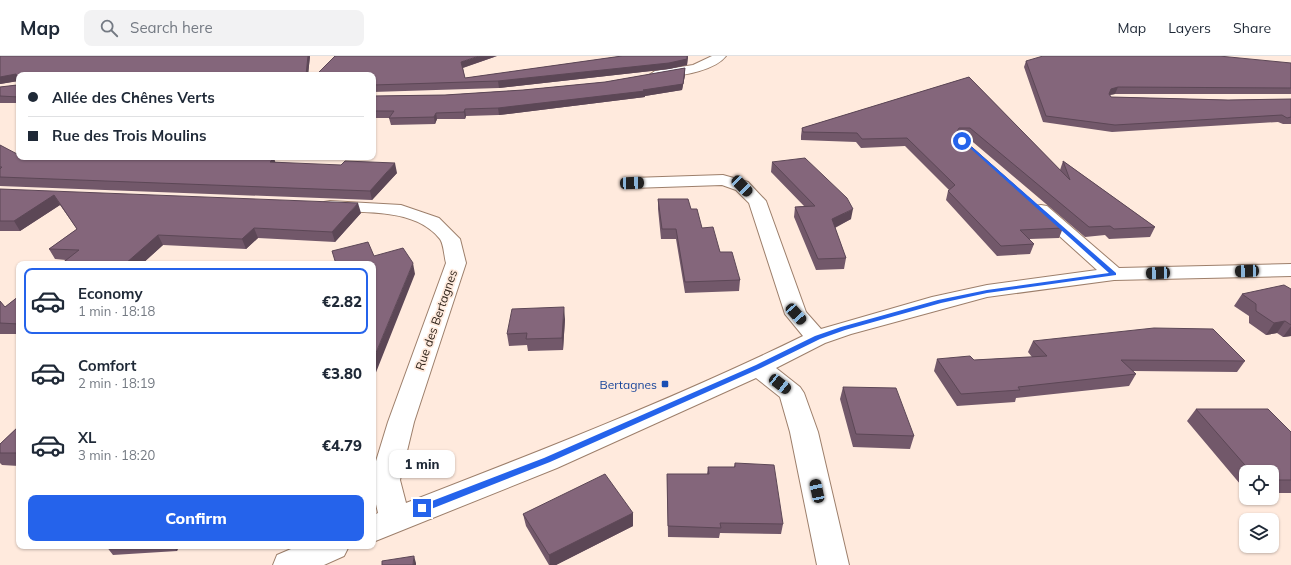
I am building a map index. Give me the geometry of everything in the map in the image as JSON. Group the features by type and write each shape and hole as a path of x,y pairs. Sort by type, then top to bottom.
{"street":[{"path":"644,76 682,71 707,64 720,56"},
{"path":"632,183 724,180 742,186 756,201 796,314 818,338"},
{"path":"1026,197 1114,274"},
{"name":"Rue des Bertagnes","path":"312,205 401,210 433,222 450,239 456,263 401,422 385,480 395,519"},
{"path":"376,528 547,460 759,367 818,338 940,302 987,291 1114,274 1291,270"},
{"path":"759,367 791,392 804,432 833,565"},
{"path":"289,565 326,549"}],"building":[{"path":"0,56 308,56 306,72 16,72 16,74 0,77"},
{"path":"335,56 479,56 461,62 465,78 622,56 687,56 687,59 669,63 498,81 376,85 376,72 319,72"},
{"path":"1043,56 1219,56 1291,63 1291,88 1118,87 1111,89 1109,94 1111,97 1228,100 1291,99 1291,117 1287,118 1282,115 1115,125 1046,116 1026,61"},
{"path":"685,68 683,84 643,90 645,91 498,108 465,109 464,112 436,113 434,117 389,118 394,111 376,111 376,96 445,95 523,90 605,82"},
{"path":"969,77 1070,180 1063,161 1155,227 1114,229 1110,226 1089,227 970,128 959,128 956,133 1063,228 1020,230 1034,244 1001,246 948,191 955,185 907,138 862,139 857,133 803,132 802,128"},
{"path":"16,85 16,97 0,96 0,87"},
{"path":"0,145 16,153 16,160 272,160 270,162 341,165 345,161 395,163 370,191 0,177 0,169 2,167 0,167"},
{"path":"805,158 847,198 853,209 832,219 846,258 818,259 795,207 815,206 772,162"},
{"path":"0,189 358,203 332,232 254,228 242,239 158,235 128,261 65,261 79,250 49,249 77,229 54,195 14,221 0,221"},
{"path":"658,199 688,199 691,209 697,209 702,228 713,227 720,252 732,252 740,280 685,282 676,229 662,229"},
{"path":"368,242 374,256 403,248 413,263 376,353 376,261 335,261 332,251"},
{"path":"1284,285 1291,289 1291,325 1285,321 1274,323 1256,311 1256,304 1242,294"},
{"path":"16,298 16,324 0,323 0,301 5,307"},
{"path":"564,307 562,338 526,339 527,333 507,334 512,309"},
{"path":"1154,328 1213,329 1245,361 1121,360 1136,374 1018,387 1020,390 961,394 937,359 970,356 974,360 1047,356 1033,341"},
{"path":"843,387 896,388 914,436 856,434"},
{"path":"1196,409 1268,409 1291,432 1291,480 1279,480 1279,465 1245,465"},
{"path":"16,429 16,453 0,453 0,444"},
{"path":"735,463 774,465 783,524 720,523 721,528 668,526 667,474 709,474 708,467 735,467"},
{"path":"605,474 633,513 549,555 523,514"},
{"path":"414,556 413,565 382,565 382,561"}],"place":[{"name":"Bertagnes","path":"665,384"}],"route":[{"path":"422,508 547,460 759,367 818,338 843,329 940,302 987,291 1114,274 962,141"}]}
